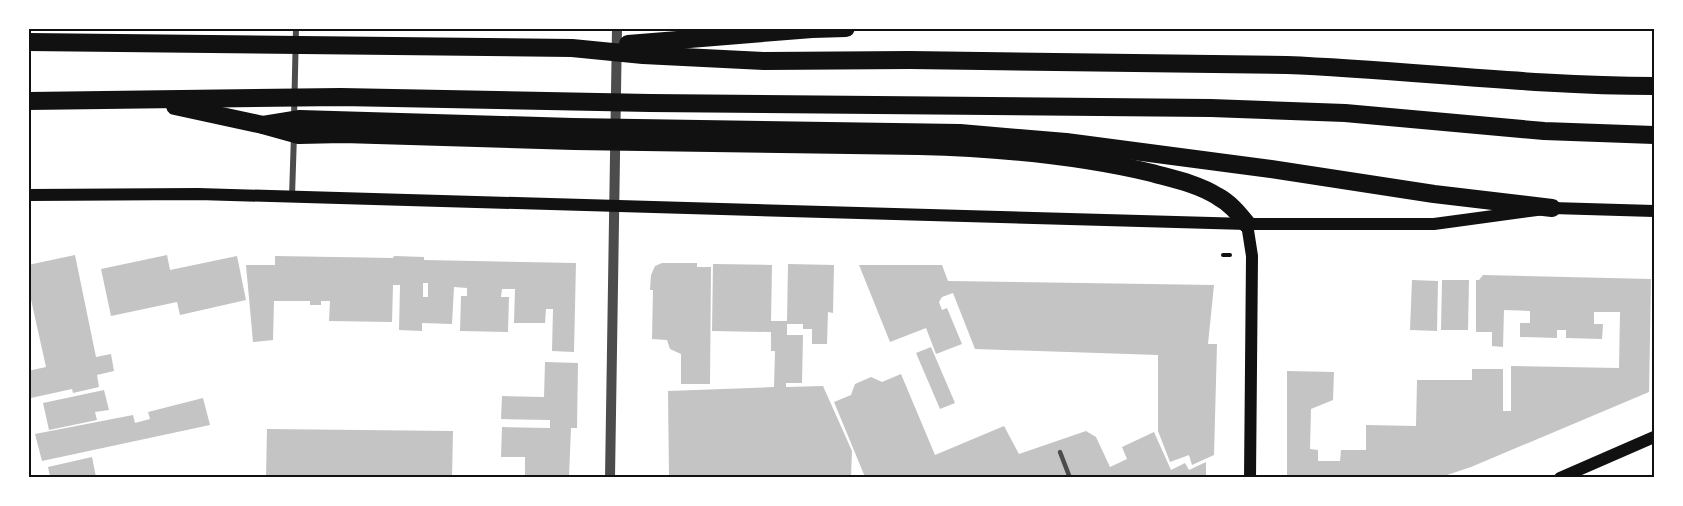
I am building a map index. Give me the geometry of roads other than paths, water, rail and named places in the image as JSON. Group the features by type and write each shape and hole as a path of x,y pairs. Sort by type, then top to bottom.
{"highway":[{"path":"643,49 812,29 846,28"},
{"path":"28,42 643,49 764,61 910,60 1287,65 1348,67 1537,82 1654,86"},
{"path":"28,101 341,97 650,103 1223,108 1345,113 1544,131 1654,135"},
{"path":"144,100 263,125 299,135 342,127 649,135 960,133 1066,142 1270,169 1434,195 1552,208"},
{"path":"649,135 974,148 1073,158 1117,165 1200,187 1231,205 1247,224"}],"main road":[{"path":"28,195 198,194 1247,224 1434,224 1552,208 1654,211"},
{"path":"1247,224 1252,256 1251,477"},
{"path":"1560,477 1654,437"}],"street":[{"path":"292,197 296,28"},
{"path":"610,477 617,28"}],"lane":[{"path":"1060,452 1070,477"}]}
